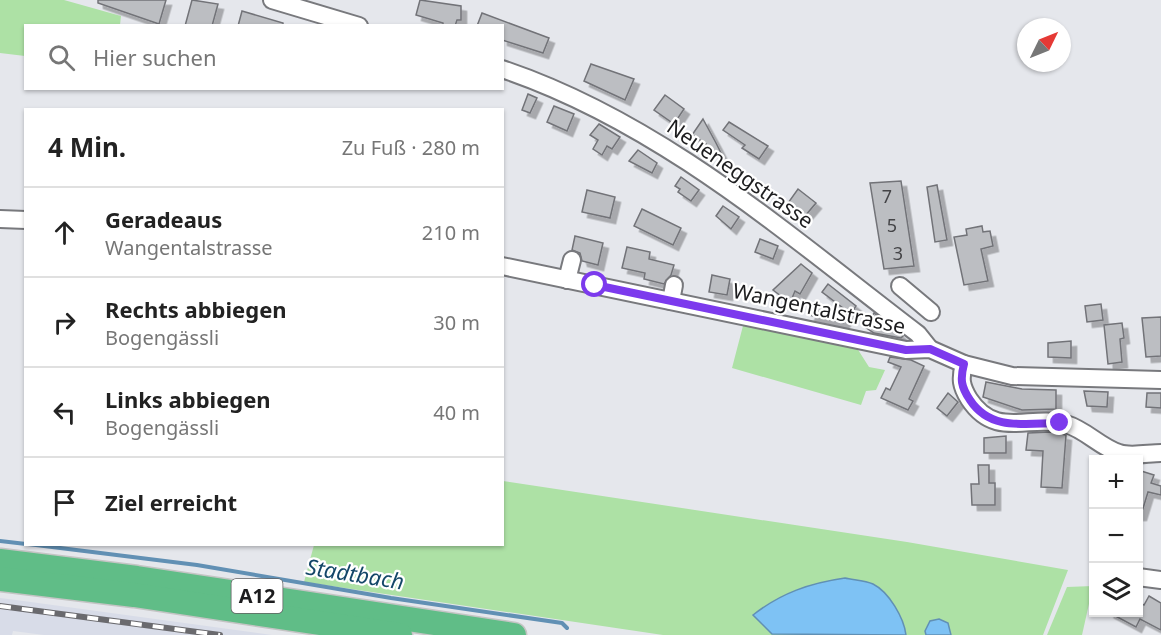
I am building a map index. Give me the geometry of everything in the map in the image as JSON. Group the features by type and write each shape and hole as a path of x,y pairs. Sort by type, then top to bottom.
{"highway":[{"name":"A12","path":"0,561 149,580 514,635"},
{"name":"A12","path":"0,579 134,595 400,635"}],"street":[{"path":"272,0 352,24"},
{"name":"Neueneggstrasse","path":"504,70 600,109 649,138 772,223 918,334 930,349"},
{"path":"0,219 24,220"},
{"path":"567,280 572,261"},
{"name":"Wangentalstrasse","path":"504,266 567,280 673,293 906,350 930,349 964,364 1012,376 1161,380"},
{"path":"900,286 931,312"},
{"path":"964,364 961,383 976,409 987,418 1006,424 1060,423 1074,426 1120,454 1161,453"},
{"path":"1143,578 1161,580"}],"shaded area":[{"path":"0,598 272,635 44,635 13,631 12,635 0,635"}],"green space":[{"path":"0,0 64,0 121,16 120,24 24,24 24,56 0,53"},
{"path":"744,322 855,345 869,367 885,370 876,390 866,391 861,405 732,368"},
{"path":"504,481 907,542 1068,570 1043,635 951,635 925,631 926,635 663,635 304,582 314,546 504,546"},
{"path":"1089,586 1089,604 1082,635 1047,635 1067,587"}],"water":[{"path":"845,578 870,583 885,593 899,614 906,635 772,634 753,615 796,590"},
{"path":"939,619 948,623 951,635 926,635 925,631 930,621"}],"building":[{"path":"98,0 166,0 159,24 98,3"},
{"path":"192,0 218,4 213,24 186,24"},
{"path":"420,0 461,6 461,20 457,20 456,24 443,24 416,15"},
{"path":"242,11 283,23 283,24 239,24"},
{"path":"482,13 549,38 543,53 504,41 504,24 478,24"},
{"path":"591,64 634,79 625,100 584,81"},
{"path":"528,94 537,98 530,113 522,110"},
{"path":"665,95 684,109 674,124 654,110"},
{"path":"554,106 574,114 567,131 547,122"},
{"path":"703,119 722,155 704,147 706,144 692,135"},
{"path":"729,122 768,146 759,159 742,148 745,145 723,130"},
{"path":"599,124 620,137 612,149 607,146 602,155 593,149 598,140 590,135"},
{"path":"638,150 657,163 652,173 629,161"},
{"path":"681,177 699,190 691,201 678,192 680,189 675,186"},
{"path":"901,181 914,266 884,269 870,183"},
{"path":"937,185 947,240 935,242 927,187"},
{"path":"798,189 816,203 805,216 788,203"},
{"path":"587,190 615,197 610,218 582,212"},
{"path":"723,206 739,217 731,229 716,216"},
{"path":"642,209 681,228 673,245 634,226"},
{"path":"982,226 983,232 990,231 993,246 981,249 988,281 964,285 954,237 967,235 966,229"},
{"path":"575,236 603,243 598,265 582,261 580,253 572,250"},
{"path":"760,239 778,246 773,259 755,252"},
{"path":"627,247 650,252 649,259 674,265 671,275 664,284 644,279 645,273 622,268"},
{"path":"801,264 812,273 800,294 795,291 790,303 773,290"},
{"path":"712,275 730,279 727,295 709,292"},
{"path":"828,284 856,306 851,314 822,292"},
{"path":"1101,304 1103,320 1087,322 1085,306"},
{"path":"814,306 850,314 843,323 809,315"},
{"path":"874,313 903,336 901,338 874,333 865,327"},
{"path":"1161,317 1161,356 1146,357 1142,318"},
{"path":"1122,323 1124,338 1120,339 1122,362 1108,364 1104,325"},
{"path":"1071,341 1071,358 1048,357 1048,343"},
{"path":"890,357 911,360 924,366 909,399 913,401 908,410 881,398 886,388 890,390 901,367 888,362"},
{"path":"986,382 1022,389 1056,390 1056,409 1022,410 983,397"},
{"path":"1084,391 1108,392 1107,407 1087,406"},
{"path":"948,393 958,402 947,416 937,408"},
{"path":"1147,393 1161,393 1161,408 1146,407"},
{"path":"1051,432 1066,435 1062,488 1041,487 1043,451 1026,450 1028,433"},
{"path":"1006,436 1006,453 984,453 984,438"},
{"path":"978,465 989,465 989,483 995,483 995,505 972,505 971,484 979,484"},
{"path":"1143,472 1154,475 1151,483 1161,486 1161,495 1148,492 1143,508"},
{"path":"1149,596 1161,603 1161,630 1140,619 1136,627 1117,617 1143,617 1144,605"}],"waterway":[{"name":"Stadtbach","path":"0,541 24,544"},
{"name":"Stadtbach","path":"44,546 197,565 391,598 562,623 567,628"}],"railway":[{"path":"0,606 220,635"}],"route":[{"path":"595,285 906,350 930,349 964,364 961,383 976,409 987,418 1006,424 1060,423"}]}
